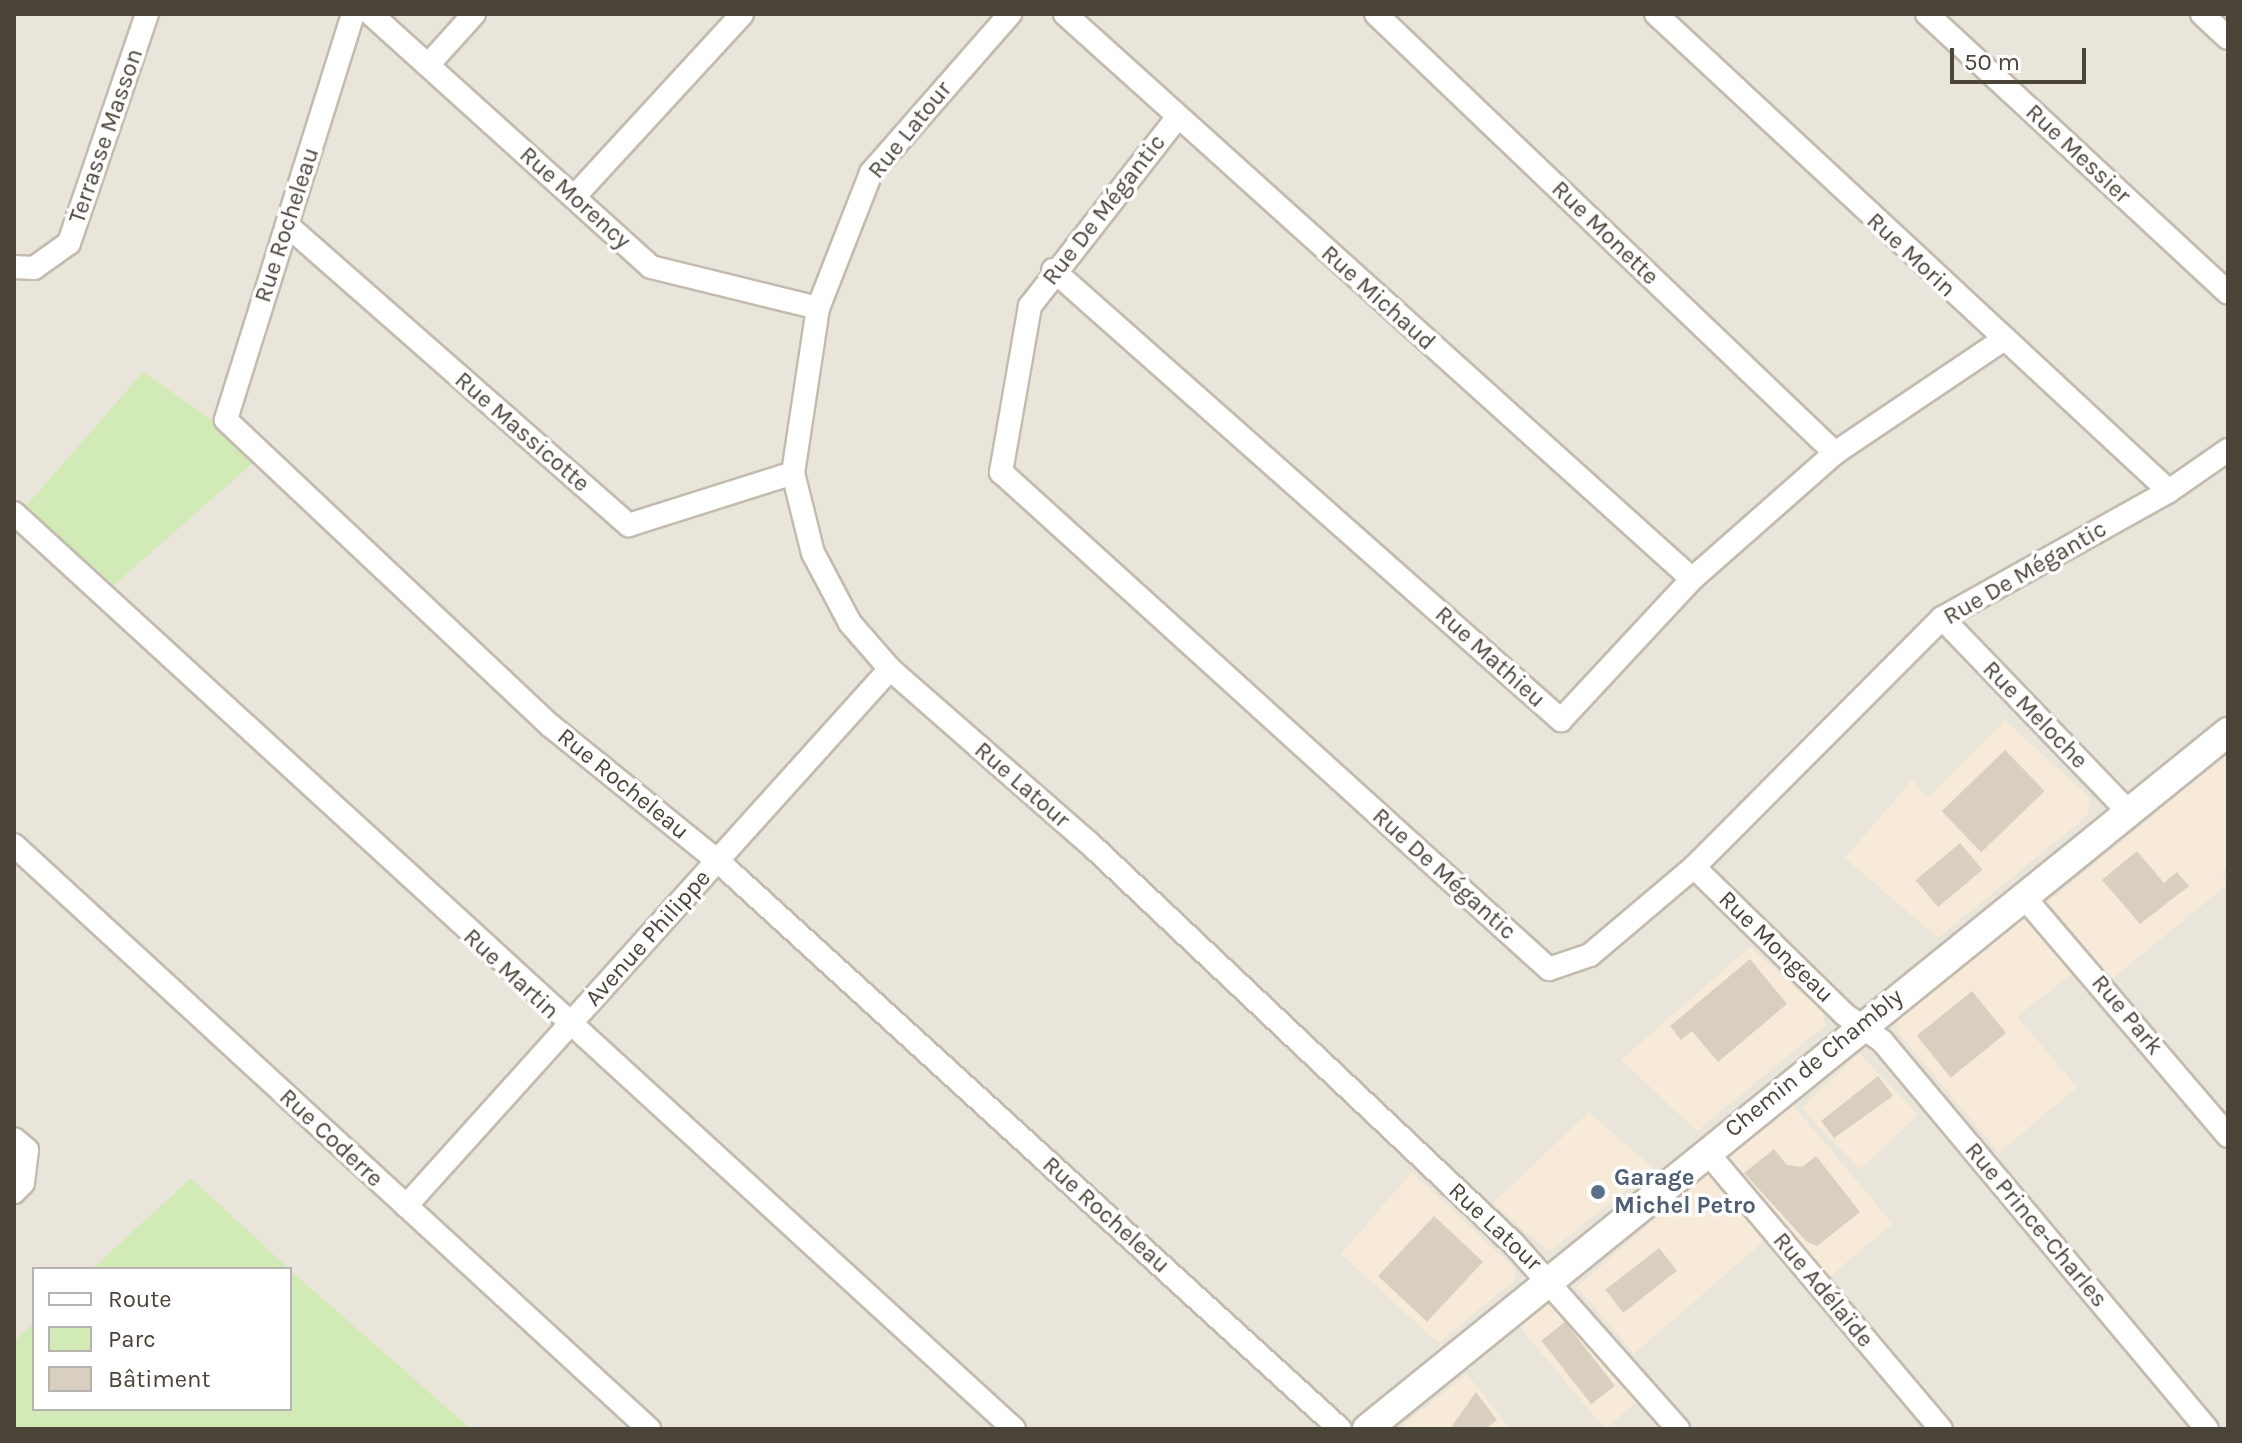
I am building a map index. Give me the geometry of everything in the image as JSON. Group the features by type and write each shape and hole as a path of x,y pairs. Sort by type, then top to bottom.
{"street":[{"name":"Terrasse Masson","path":"14,267 34,268 69,243 147,14"},
{"name":"Rue Rocheleau","path":"353,14 226,420 551,726 718,861 1340,1429"},
{"name":"Rue Morency","path":"371,14 651,267 818,308"},
{"path":"429,64 474,14"},
{"path":"574,197 742,14"},
{"name":"Rue Latour","path":"1010,14 871,173 818,308 793,473 813,553 850,623 890,669 1089,843 1549,1279 1678,1429"},
{"name":"Rue Michaud","path":"1065,14 1692,579"},
{"name":"Rue Monette","path":"1376,14 1835,453"},
{"name":"Rue Morin","path":"1656,14 2001,341 2169,491"},
{"name":"Rue Messier","path":"1927,14 2228,293"},
{"path":"2202,14 2228,38"},
{"name":"Rue De Mégantic","path":"1177,118 1053,270 1030,306 1001,472 1549,969 1590,955 1694,867 1942,618 2169,491 2228,450"},
{"name":"Rue Massicotte","path":"287,225 629,525 793,473"},
{"name":"Rue Mathieu","path":"1053,270 1561,720 1692,579 1835,453 2001,341"},
{"name":"Rue Martin","path":"14,513 568,1027 1014,1429"},
{"name":"Rue Meloche","path":"1942,618 2128,811"},
{"name":"Avenue Philippe","path":"406,1206 890,669"},
{"name":"Chemin de Chambly","path":"1367,1429 1861,1025 2228,732"},
{"name":"Rue Coderre","path":"14,845 649,1429"},
{"name":"Rue Mongeau","path":"1694,867 1861,1025"},
{"name":"Rue Park","path":"2024,897 2228,1136"},
{"name":"Rue Prince-Charles","path":"1861,1025 2207,1429"},
{"path":"14,1139 27,1150 23,1183 14,1192"},
{"name":"Rue Adélaïde","path":"1706,1151 1941,1429"}],"shaded area":[{"path":"14,14 2228,14 2228,1429 14,1429"},
{"path":"2005,720 2091,799 2088,815 1938,938 1845,858 1912,780 1928,798"},
{"path":"2228,754 2228,867 2222,872 2228,884 2112,979 2048,902"},
{"path":"2025,916 2074,972 2017,1016 2077,1087 1999,1153 1896,1030 1898,1020"},
{"path":"1750,947 1822,1011 1825,1025 1697,1131 1621,1060"},
{"path":"1859,1053 1918,1114 1860,1170 1801,1109"},
{"path":"1793,1105 1893,1224 1829,1277 1729,1158"},
{"path":"1589,1112 1653,1168 1549,1252 1493,1203"},
{"path":"1412,1172 1516,1270 1514,1281 1438,1343 1341,1254"},
{"path":"1708,1173 1766,1239 1634,1354 1577,1287"},
{"path":"1547,1304 1566,1309 1639,1400 1605,1429 1520,1327"},
{"path":"1467,1374 1510,1429 1398,1429"}],"green space":[{"path":"143,372 215,422 253,463 113,586 26,506"},
{"path":"191,1178 287,1267 94,1267"},
{"path":"292,1272 471,1429 14,1429 14,1341 32,1325 32,1411 292,1411"}],"building":[{"path":"2005,750 2045,791 1981,852 1942,811"},
{"path":"1960,843 1982,870 1938,907 1916,880"},
{"path":"2137,851 2164,883 2177,872 2189,886 2140,924 2102,880"},
{"path":"1750,959 1787,1004 1718,1062 1692,1031 1681,1040 1670,1026"},
{"path":"1972,991 2006,1033 1951,1078 1917,1036"},
{"path":"1878,1076 1893,1096 1834,1138 1821,1121"},
{"path":"1774,1149 1787,1165 1802,1167 1816,1156 1860,1212 1817,1246 1806,1241 1744,1173"},
{"path":"1434,1216 1483,1262 1427,1322 1378,1276"},
{"path":"1659,1248 1677,1271 1623,1313 1605,1290"},
{"path":"1565,1322 1615,1386 1591,1404 1541,1340"},
{"path":"1476,1392 1497,1420 1485,1429 1450,1429"}],"place":[{"name":"Garage Michel Petro","path":"1598,1192"}]}
